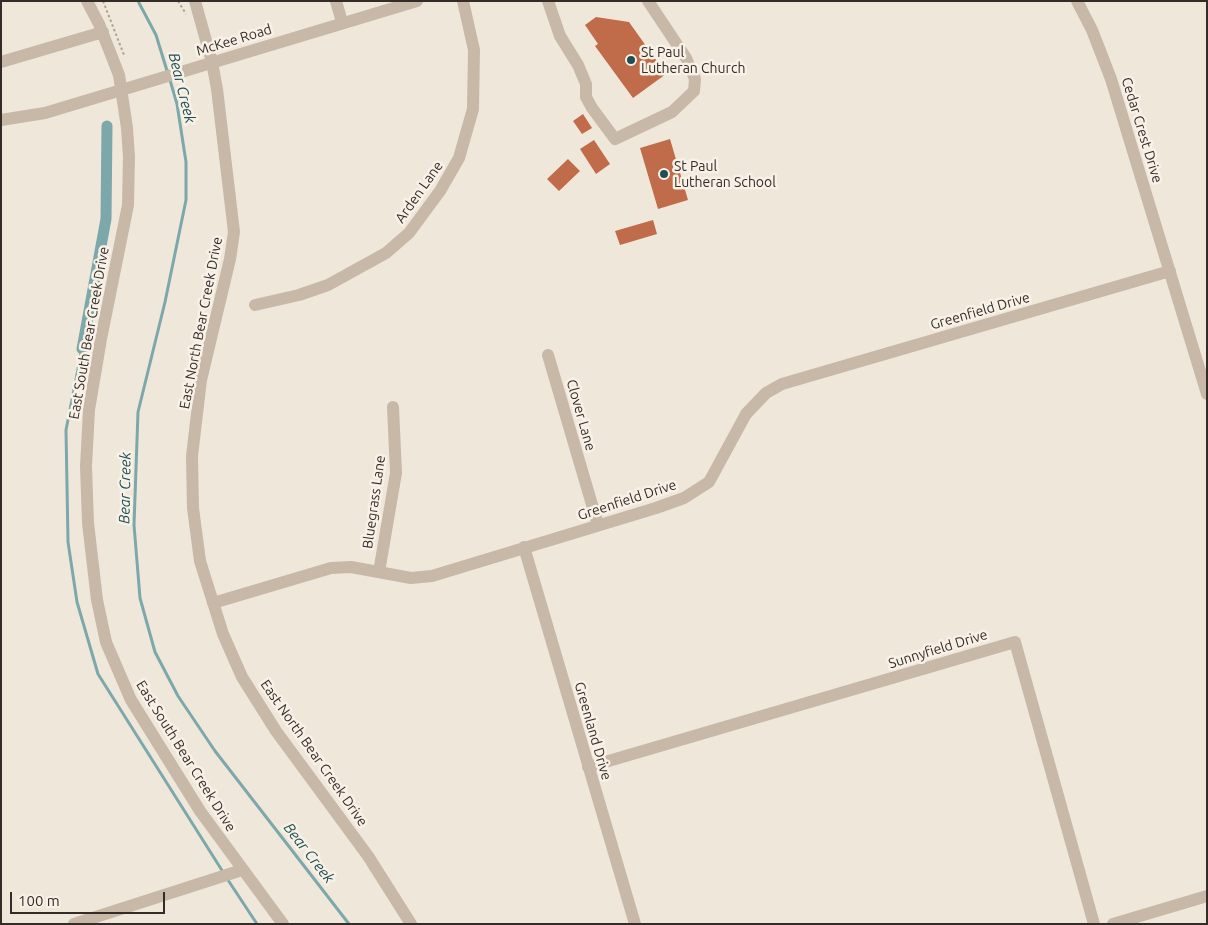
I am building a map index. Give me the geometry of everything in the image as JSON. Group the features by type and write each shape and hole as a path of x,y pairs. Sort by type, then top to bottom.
{"street":[{"name":"East South Bear Creek Drive","path":"87,1 103,32 119,75 129,158 128,205 91,402 86,466 88,523 97,600 106,642 131,700 200,811 283,924"},
{"name":"East North Bear Creek Drive","path":"195,1 212,62 234,232 230,259 201,380 192,456 193,508 200,561 223,634 242,677 276,731 368,856 411,924"},
{"path":"336,1 342,22"},
{"name":"McKee Road","path":"1,120 45,112 140,85 342,22 417,1"},
{"name":"Arden Lane","path":"255,305 299,295 350,274 386,253 409,234 435,198 460,158 473,109 474,50 463,1"},
{"path":"548,1 560,36 578,64 586,84 586,97 615,139 672,112 694,91 695,79 686,58 648,1"},
{"name":"Cedar Crest Drive","path":"1078,1 1108,71 1204,376 1207,394"},
{"path":"1,62 103,32"},
{"name":"Greenfield Drive","path":"213,603 331,568 351,567 412,578 432,576 684,498 709,482 746,414 766,393 782,384 1170,271"},
{"name":"Clover Lane","path":"548,355 598,525"},
{"name":"Bluegrass Lane","path":"379,572 396,472 394,407"},
{"name":"Greenland Drive","path":"524,547 634,924"},
{"name":"Sunnyfield Drive","path":"588,767 1015,642 1094,924"},
{"path":"74,924 242,870"},
{"path":"1113,924 1207,896"}],"building":[{"name":"St Paul Lutheran Church","path":"596,17 629,22 666,74 633,98 595,46 598,44 585,25"},
{"path":"583,114 592,128 582,134 573,121"},
{"name":"St Paul Lutheran School","path":"670,139 688,200 658,209 640,148"},
{"path":"594,140 610,164 596,174 580,149"},
{"path":"568,159 580,171 559,191 547,179"},
{"path":"653,220 657,234 620,245 615,231"}],"waterway":[{"name":"Bear Creek","path":"138,1 156,35 168,74"},
{"name":"Bear Creek","path":"170,80 177,104 186,162 186,200 165,302 138,412 134,525 140,598 155,652 178,696 215,751 349,924"},
{"path":"82,349 106,219 107,126"},
{"path":"82,349 66,430 68,542 77,602 98,674 223,872"},
{"path":"226,877 257,924"}],"place":[{"name":"St Paul Lutheran Church","path":"631,60"},
{"name":"St Paul Lutheran School","path":"664,174"}]}
